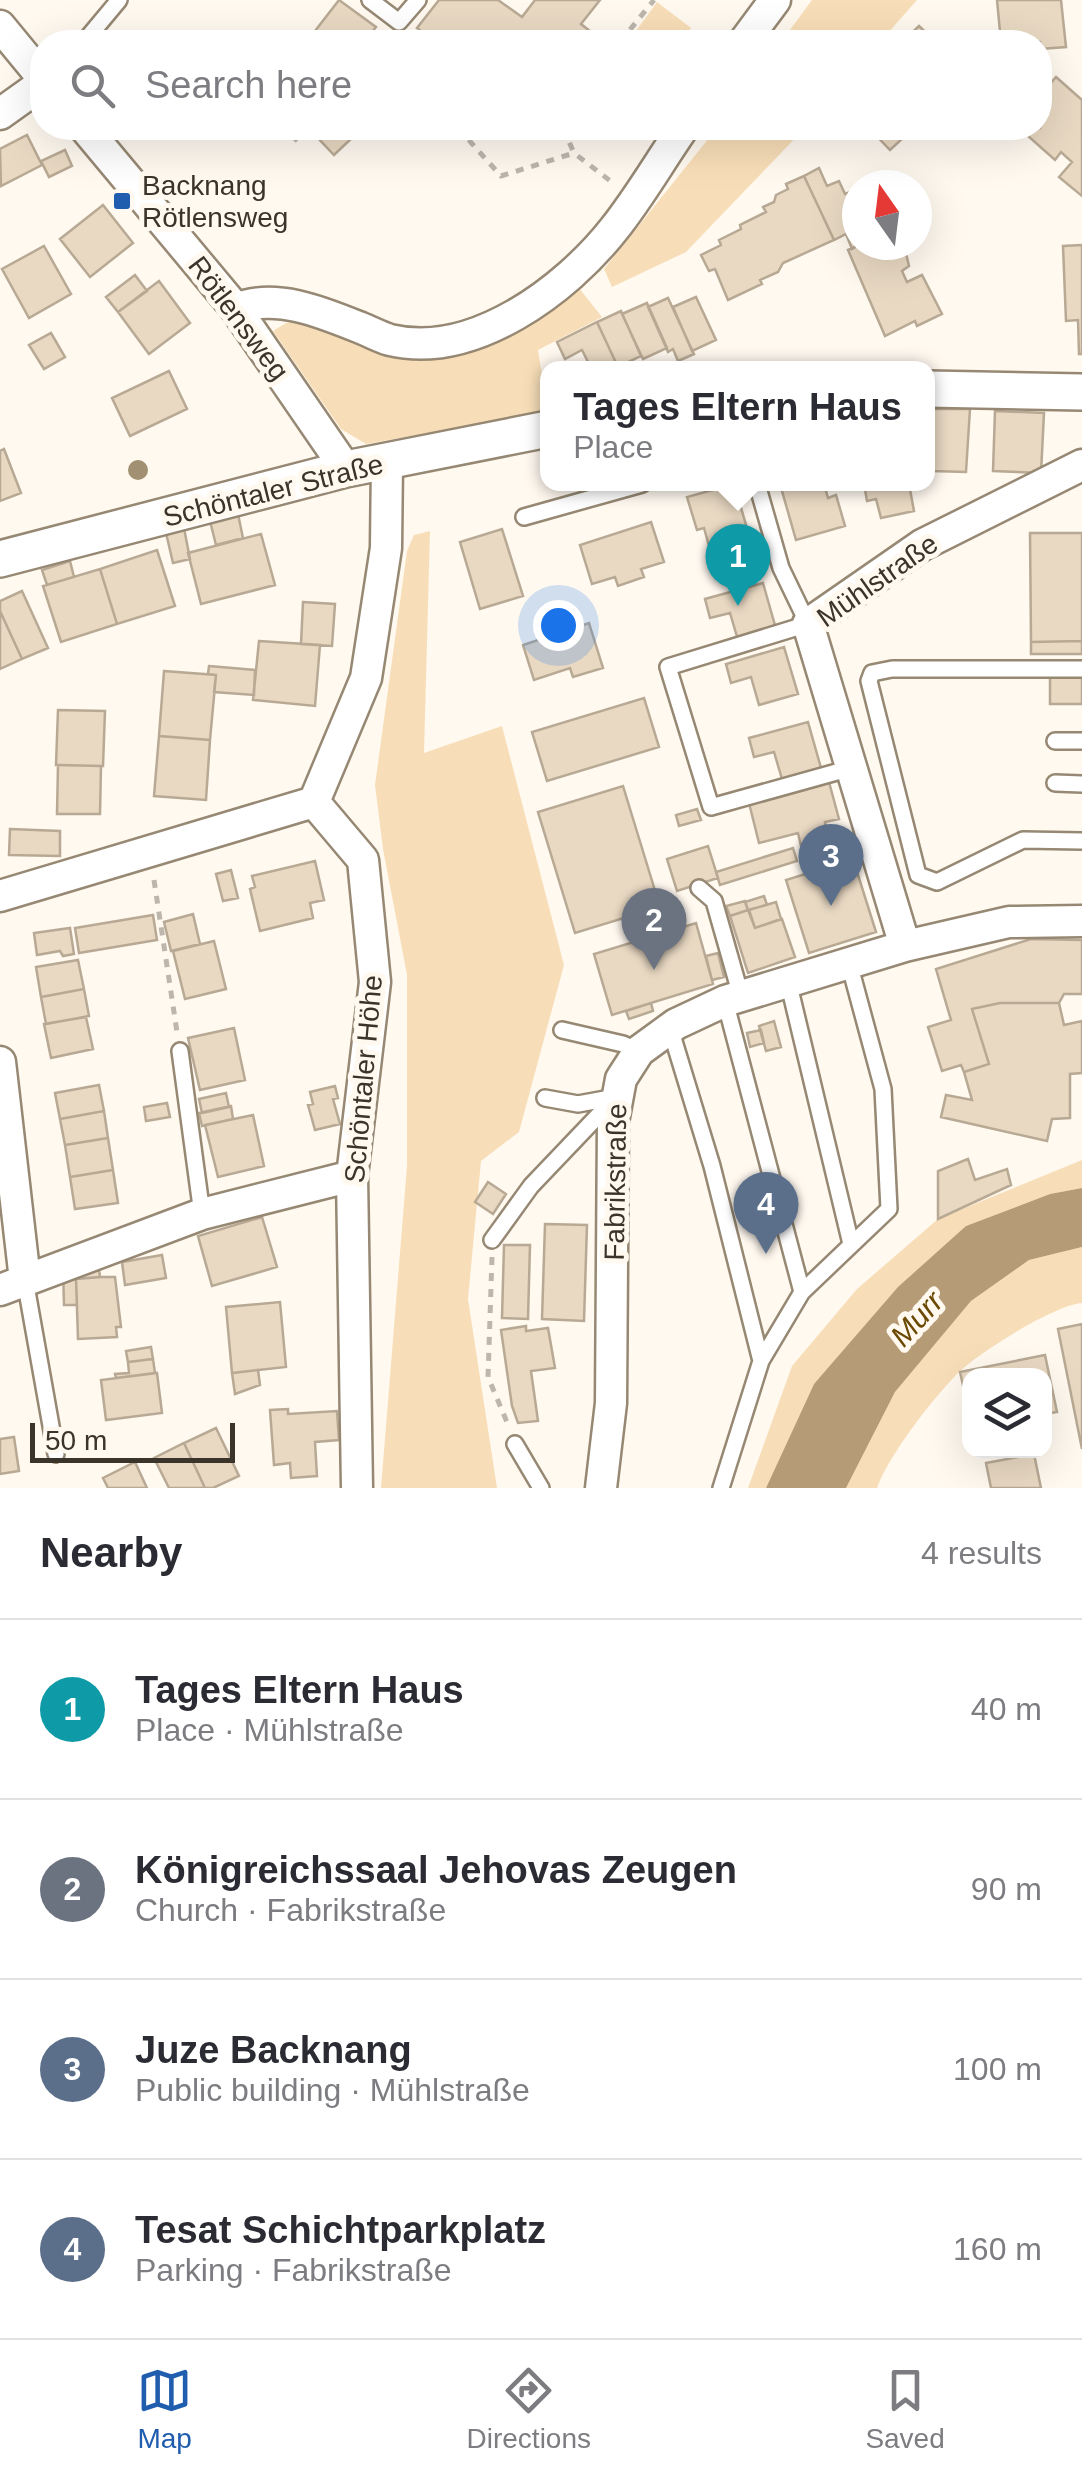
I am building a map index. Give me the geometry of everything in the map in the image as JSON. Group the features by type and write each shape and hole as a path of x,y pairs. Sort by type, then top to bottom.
{"street":[{"path":"753,30 775,0"},
{"path":"0,26 30,65"},
{"path":"0,114 30,90"},
{"name":"Rötlensweg","path":"95,140 236,310 346,469"},
{"path":"236,310 258,301 300,308 391,340 427,342 459,337 519,315 570,276 614,229 675,140"},
{"path":"935,389 1082,392"},
{"name":"Schöntaler Straße","path":"0,559 346,469 540,431"},
{"path":"0,896 314,802 366,678 386,548 386,461"},
{"name":"Mühlstraße","path":"906,946 808,624 922,545 1082,465"},
{"name":"Schöntaler Höhe","path":"314,802 363,860 375,982 352,1176 357,1488"},
{"name":"Fabrikstraße","path":"602,1488 611,1403 616,1097 629,1062 670,1028 733,998 788,981 906,946 1009,922 1082,922"},
{"path":"0,1062 12,1285 202,1214 352,1176"}],"lane":[{"path":"94,30 119,0"},
{"path":"370,0 399,22 418,0"},
{"path":"524,516 616,491"},
{"path":"759,491 782,568 808,624 668,668 711,806 851,768"},
{"path":"1082,669 892,669 872,673 869,681 918,875 937,882 1023,840 1082,841"},
{"path":"1055,740 1082,741"},
{"path":"1055,783 1082,784"},
{"path":"699,888 714,901 802,1292"},
{"path":"721,1488 761,1361 802,1292 889,1209 883,1089 848,963"},
{"path":"788,981 851,1244"},
{"path":"670,1028 712,1166 761,1361"},
{"path":"562,1030 639,1051"},
{"path":"180,1051 202,1214"},
{"path":"545,1098 578,1104 616,1097"},
{"path":"492,1240 531,1186 616,1097"},
{"path":"12,1285 56,1454"},
{"path":"516,1444 541,1488"}],"path":[{"path":"630,30 654,0"},
{"path":"469,140 501,176 574,153"},
{"path":"568,140 574,153 634,198"},
{"path":"150,852 180,1051"},
{"path":"492,1240 488,1377 516,1444"}],"shaded area":[{"path":"812,0 917,0 891,30 790,30"},
{"path":"657,2 691,28 689,30 637,30"},
{"path":"707,140 793,140 686,252 612,287 604,269"},
{"path":"575,283 602,317 538,350 540,413 366,444 341,429 273,331 286,323 305,321 406,351"},
{"path":"430,531 424,753 502,726 564,965 519,1132 481,1161 468,1299 497,1488 381,1488 407,1166 407,975 375,785 407,551 414,535"},
{"path":"1082,1160 1082,1188 1050,1194 966,1226 814,1384 766,1488 748,1488 792,1366 857,1289 938,1219"},
{"path":"1082,1247 1082,1303 1035,1321 962,1368 912,1429 877,1488 846,1488 895,1392 971,1301 1029,1260"}],"water":[{"name":"Murr","path":"1082,1188 1082,1247 1029,1260 971,1301 895,1392 846,1488 766,1488 814,1384 898,1287 966,1226 1050,1194"}],"building":[{"path":"339,0 376,27 374,30 316,30"},
{"path":"439,0 498,0 522,17 535,0 600,0 581,24 589,30 417,28"},
{"path":"997,0 1061,0 1066,47 1052,48 1052,30 1000,30"},
{"path":"1056,77 1082,100 1082,196 1059,177 1072,162 1061,152 1055,160 1032,140 1052,140 1052,82"},
{"path":"27,135 42,165 1,186 0,149"},
{"path":"320,140 350,140 334,155"},
{"path":"880,140 901,140 890,150"},
{"path":"65,150 72,166 49,177 41,161"},
{"path":"819,168 827,186 839,181 842,236 834,240 804,176"},
{"path":"804,176 834,240 783,263 778,272 760,280 762,284 728,300 715,269 709,271 701,255 721,245 719,240 741,229 740,225 766,212 763,207 788,189 786,184"},
{"path":"103,205 133,243 90,277 60,239"},
{"path":"1082,245 1079,354 1078,320 1066,321 1063,246"},
{"path":"44,246 71,294 29,318 2,269"},
{"path":"852,260 908,260 909,266 902,271 907,282 922,275 942,314 917,326 915,321 885,336"},
{"path":"135,275 147,291 118,312 106,297"},
{"path":"159,281 190,323 149,354 118,312"},
{"path":"696,297 716,340 692,351 673,307"},
{"path":"668,298 694,354 678,361 673,349 668,352 648,307"},
{"path":"647,303 667,348 643,359 622,314"},
{"path":"621,311 641,356 615,361 597,322"},
{"path":"597,322 615,361 588,361 582,350 565,359 557,342"},
{"path":"51,333 65,357 44,369 29,345"},
{"path":"169,371 187,409 130,436 112,398"},
{"path":"935,409 970,409 966,472 935,471"},
{"path":"995,411 1044,413 1041,473 993,471"},
{"path":"4,449 21,493 0,501 0,451"},
{"path":"709,491 736,491 754,552 714,564 704,528 697,530 687,497"},
{"path":"782,491 826,491 828,498 836,495 845,526 796,540"},
{"path":"865,491 910,491 914,511 881,518 876,499 867,501"},
{"path":"238,514 243,538 216,545 210,521"},
{"path":"651,522 664,562 641,569 644,577 618,586 615,577 592,584 580,545"},
{"path":"184,528 190,559 173,563 166,533"},
{"path":"502,529 523,596 480,609 460,542"},
{"path":"1030,533 1082,533 1082,641 1031,642"},
{"path":"261,534 275,585 201,604 188,553"},
{"path":"157,550 175,606 117,624 100,569"},
{"path":"70,561 74,577 47,585 42,570"},
{"path":"100,569 117,624 61,642 43,586"},
{"path":"763,583 776,629 738,640 730,613 710,618 705,599"},
{"path":"22,591 48,648 22,659 0,611 0,601"},
{"path":"303,602 335,604 332,646 301,644"},
{"path":"0,611 22,659 0,669"},
{"path":"589,623 603,668 573,677 570,668 534,680 523,645"},
{"path":"259,641 320,645 315,706 253,700"},
{"path":"1082,641 1082,654 1031,654 1031,642"},
{"path":"784,647 798,694 759,705 751,677 731,683 726,664"},
{"path":"209,666 255,670 254,695 214,692 216,675 208,674"},
{"path":"164,671 216,675 210,740 159,736"},
{"path":"1050,675 1082,675 1082,704 1050,704"},
{"path":"644,698 659,747 547,781 532,732"},
{"path":"58,710 105,711 103,766 56,765"},
{"path":"808,722 821,768 782,779 774,752 754,757 749,738"},
{"path":"159,736 210,740 206,800 154,796"},
{"path":"58,765 101,766 100,814 57,814"},
{"path":"829,782 839,819 825,822 829,838 801,846 798,833 759,843 749,803"},
{"path":"623,786 660,907 575,933 538,812"},
{"path":"697,809 701,820 679,826 676,815"},
{"path":"10,829 60,831 60,856 9,855"},
{"path":"708,846 718,878 677,891 667,859"},
{"path":"793,848 797,861 720,885 716,872"},
{"path":"853,859 876,932 809,953 786,880"},
{"path":"315,861 324,900 310,903 313,918 260,931 250,889 255,887 252,876"},
{"path":"231,870 238,898 223,901 216,874"},
{"path":"764,896 767,905 748,910 745,902"},
{"path":"745,901 748,910 730,916 726,906"},
{"path":"776,902 781,919 755,928 749,910"},
{"path":"748,910 755,928 782,919 795,957 748,973 730,916"},
{"path":"193,914 200,944 171,951 164,922"},
{"path":"153,915 157,940 79,953 75,928"},
{"path":"696,923 713,984 612,1015 594,954"},
{"path":"70,928 74,954 63,956 60,951 37,955 34,933"},
{"path":"1031,939 1082,940 1082,994 1064,994 1059,1003 1000,1003 972,1009 989,1064 964,1072 961,1065 942,1071 928,1027 951,1020 936,969"},
{"path":"214,941 226,989 185,999 173,951"},
{"path":"718,953 724,977 712,980 706,956"},
{"path":"78,960 84,989 41,997 36,967"},
{"path":"84,989 89,1016 46,1024 41,997"},
{"path":"651,1003 653,1011 629,1019 626,1011"},
{"path":"1000,1003 1059,1003 1064,1025 1082,1021 1082,1073 1070,1074 1070,1118 1052,1119 1047,1141 941,1117 946,1095 972,1100 964,1072 989,1064 972,1009"},
{"path":"86,1017 93,1049 51,1058 44,1024"},
{"path":"774,1021 781,1047 766,1051 759,1026"},
{"path":"234,1028 245,1080 200,1090 188,1038"},
{"path":"761,1030 764,1043 750,1047 747,1033"},
{"path":"99,1085 104,1111 60,1119 55,1093"},
{"path":"335,1086 338,1098 333,1099 340,1124 315,1130 308,1105 313,1104 310,1092"},
{"path":"226,1093 229,1107 202,1113 199,1099"},
{"path":"167,1103 170,1117 146,1121 144,1107"},
{"path":"231,1106 233,1119 202,1126 199,1113"},
{"path":"104,1111 108,1138 65,1145 60,1119"},
{"path":"253,1115 264,1166 218,1177 205,1125"},
{"path":"108,1138 113,1170 70,1177 65,1145"},
{"path":"968,1159 975,1180 1007,1169 1011,1185 938,1219 938,1171"},
{"path":"113,1170 118,1203 75,1209 70,1177"},
{"path":"488,1182 506,1194 493,1214 475,1202"},
{"path":"262,1217 277,1267 212,1286 198,1236"},
{"path":"545,1224 587,1225 584,1321 542,1319"},
{"path":"504,1245 530,1245 528,1319 502,1318"},
{"path":"162,1255 166,1278 125,1285 122,1262"},
{"path":"99,1269 100,1277 76,1279 77,1305 64,1305 63,1270"},
{"path":"115,1277 121,1327 116,1327 117,1337 78,1339 76,1279"},
{"path":"280,1302 286,1367 232,1373 226,1307"},
{"path":"1082,1324 1082,1449 1058,1329"},
{"path":"526,1326 526,1331 548,1328 555,1368 531,1371 538,1421 518,1423 501,1330"},
{"path":"151,1347 153,1359 128,1362 126,1351"},
{"path":"1045,1355 1048,1368 980,1368"},
{"path":"153,1359 155,1373 116,1378 115,1374 129,1373 128,1362"},
{"path":"258,1370 260,1385 235,1394 232,1373"},
{"path":"157,1373 162,1413 106,1420 101,1380"},
{"path":"288,1409 288,1414 337,1411 339,1440 315,1442 317,1476 291,1478 290,1463 274,1465 270,1410"},
{"path":"216,1428 239,1476 205,1488 184,1443"},
{"path":"14,1437 19,1471 0,1474 0,1439"},
{"path":"184,1443 205,1488 169,1488 154,1458"},
{"path":"1035,1458 1041,1488 991,1488 986,1463"},
{"path":"135,1462 147,1488 108,1488 103,1478"}],"place":[{"name":"Backnang Rötlensweg","path":"122,201"},
{"name":"Tages Eltern Haus","path":"738,606"},
{"name":"Juze Backnang","path":"831,906"},
{"name":"Königreichssaal Jehovas Zeugen","path":"654,970"},
{"name":"Tesat Schichtparkplatz","path":"766,1254"}]}
